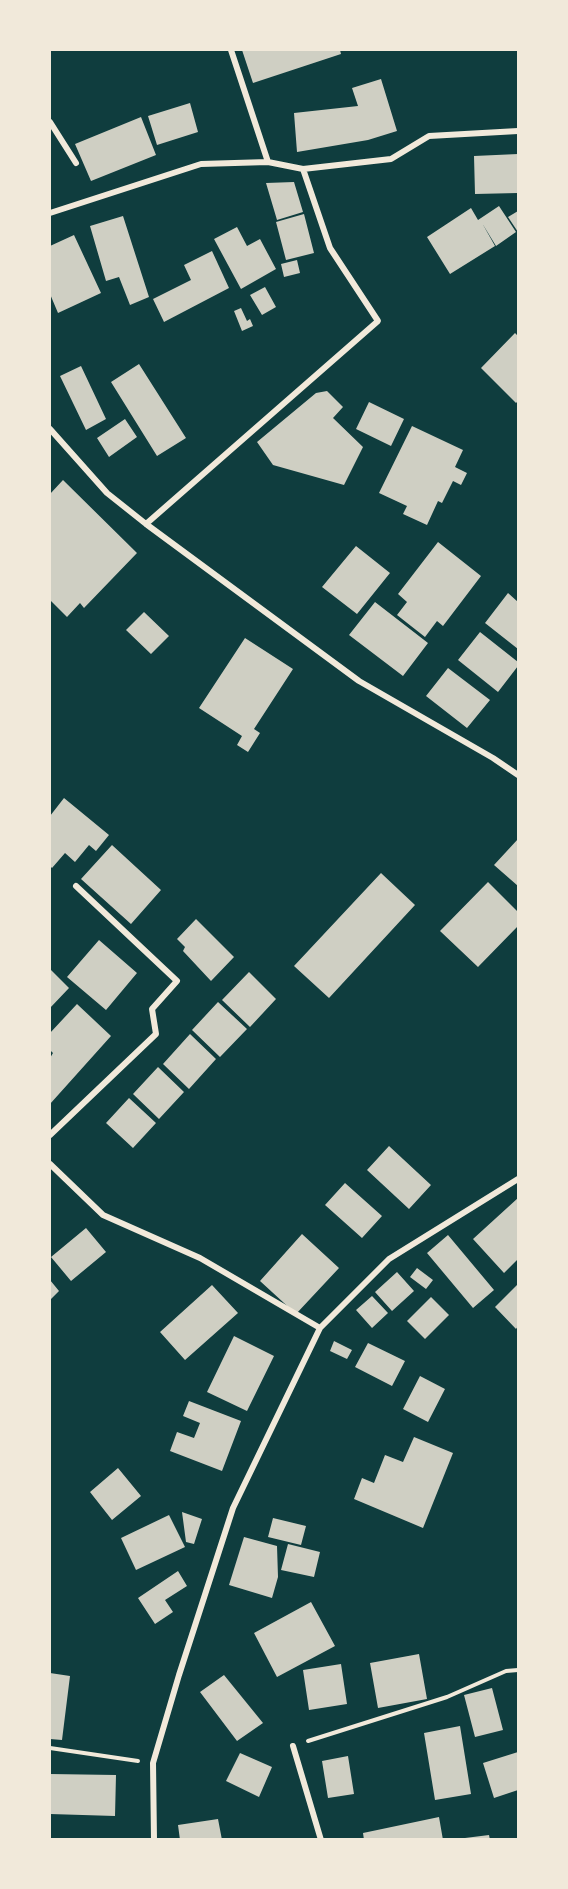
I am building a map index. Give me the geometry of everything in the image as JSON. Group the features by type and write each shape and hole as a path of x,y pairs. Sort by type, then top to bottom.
{"street":[{"path":"231,50 268,162"},
{"path":"50,122 76,164"},
{"path":"50,213 201,164 268,162 303,169 391,159 429,136 519,131"},
{"path":"146,524 378,321 330,248 303,169"},
{"path":"50,429 107,492 146,524 359,681 519,775"},
{"path":"50,1135 156,1034 152,1009 177,981 76,886"},
{"path":"50,1164 103,1215 200,1258 320,1328"},
{"path":"154,1839 153,1763 233,1508 320,1328 389,1259 519,1179"},
{"path":"293,1746 321,1839"}],"path":[{"path":"293,1746 447,1697 506,1671 519,1670"},
{"path":"50,1748 153,1763"}],"building":[{"path":"242,50 340,50 341,54 253,83"},
{"path":"381,79 397,131 368,140 297,152 294,113 358,106 352,88"},
{"path":"190,103 198,132 157,145 148,116"},
{"path":"141,117 156,155 91,181 75,144"},
{"path":"518,154 518,193 475,194 474,156"},
{"path":"294,182 303,212 277,220 266,183"},
{"path":"499,206 516,232 496,246 482,223 495,246 450,274 427,237 471,208 478,220"},
{"path":"518,211 518,232 508,217"},
{"path":"304,214 314,253 286,260 276,222"},
{"path":"123,216 149,297 130,305 119,277 106,281 90,226"},
{"path":"237,227 247,246 260,239 276,269 241,289 214,239"},
{"path":"74,235 101,293 58,313 50,294 50,246"},
{"path":"212,251 229,288 164,322 153,299 191,280 184,265"},
{"path":"297,260 300,273 284,277 281,264"},
{"path":"265,287 276,307 262,315 250,295"},
{"path":"241,308 247,321 250,319 253,326 242,331 234,311"},
{"path":"515,333 518,336 518,401 516,403 481,368"},
{"path":"139,364 186,438 157,456 111,382"},
{"path":"81,366 106,419 86,430 60,376"},
{"path":"327,391 343,407 333,418 363,447 344,485 273,465 257,442 316,393"},
{"path":"369,402 404,419 391,446 356,429"},
{"path":"125,419 137,437 109,457 97,438"},
{"path":"412,426 463,450 455,467 467,473 461,485 453,481 442,503 438,501 427,525 403,514 407,506 379,493"},
{"path":"63,480 137,553 84,608 80,603 67,617 50,600 50,494"},
{"path":"438,542 481,576 443,626 437,621 425,637 397,615 407,602 398,594"},
{"path":"356,546 390,573 357,614 322,587"},
{"path":"508,593 518,602 518,649 485,623"},
{"path":"375,602 428,643 403,676 349,635"},
{"path":"144,612 169,636 151,654 126,630"},
{"path":"480,632 518,662 518,666 498,692 458,660"},
{"path":"245,638 293,669 254,729 260,733 248,752 237,745 242,736 199,708"},
{"path":"448,668 490,700 467,728 426,696"},
{"path":"64,798 109,835 96,851 89,845 75,862 65,853 52,868 50,866 50,816"},
{"path":"518,839 518,886 494,865"},
{"path":"112,845 161,890 131,924 81,879"},
{"path":"381,873 415,905 329,998 294,966"},
{"path":"488,882 518,912 518,926 478,967 440,931"},
{"path":"196,919 234,957 211,981 183,951 185,947 177,939"},
{"path":"99,940 137,973 106,1010 67,977"},
{"path":"50,969 69,988 50,1008"},
{"path":"249,972 276,999 250,1027 222,1000"},
{"path":"218,1002 247,1029 220,1057 192,1030"},
{"path":"77,1004 111,1036 50,1104 50,1058 53,1053 50,1050 50,1033"},
{"path":"190,1034 216,1059 189,1089 163,1064"},
{"path":"158,1067 184,1092 159,1119 133,1094"},
{"path":"129,1098 156,1123 133,1148 106,1123"},
{"path":"389,1146 431,1185 409,1209 367,1170"},
{"path":"345,1183 382,1216 362,1238 325,1205"},
{"path":"518,1198 518,1259 504,1273 473,1239"},
{"path":"86,1228 106,1252 71,1281 51,1257"},
{"path":"302,1234 339,1268 296,1314 260,1281"},
{"path":"448,1235 494,1290 473,1308 427,1253"},
{"path":"417,1268 433,1280 426,1289 410,1277"},
{"path":"397,1272 414,1291 392,1311 375,1292"},
{"path":"50,1280 59,1291 50,1300"},
{"path":"518,1284 518,1326 516,1329 495,1307"},
{"path":"212,1285 238,1313 185,1360 160,1332"},
{"path":"372,1296 388,1313 372,1328 356,1310"},
{"path":"431,1297 449,1315 425,1339 407,1321"},
{"path":"234,1336 274,1356 247,1411 207,1392"},
{"path":"334,1341 352,1350 347,1359 330,1351"},
{"path":"368,1343 405,1361 392,1386 355,1367"},
{"path":"420,1376 445,1389 428,1422 403,1409"},
{"path":"189,1401 241,1421 222,1471 170,1451 177,1432 194,1438 200,1423 183,1416"},
{"path":"414,1437 453,1453 423,1528 354,1499 362,1478 374,1483 385,1455 403,1462"},
{"path":"118,1468 141,1496 112,1520 90,1492"},
{"path":"182,1512 202,1519 194,1544 186,1542"},
{"path":"169,1515 185,1547 136,1570 121,1538"},
{"path":"273,1518 306,1526 301,1545 268,1537"},
{"path":"244,1537 277,1546 278,1577 272,1598 229,1585"},
{"path":"288,1544 320,1552 314,1577 281,1570"},
{"path":"178,1571 187,1586 165,1600 173,1612 155,1624 138,1598"},
{"path":"311,1602 335,1646 277,1677 254,1633"},
{"path":"419,1654 427,1699 378,1708 370,1663"},
{"path":"341,1664 347,1704 309,1710 303,1670"},
{"path":"50,1673 70,1676 62,1740 50,1739"},
{"path":"224,1675 263,1723 237,1741 200,1692"},
{"path":"492,1688 503,1730 475,1737 464,1695"},
{"path":"460,1726 471,1794 435,1800 424,1733"},
{"path":"518,1752 518,1790 494,1798 483,1763"},
{"path":"240,1753 272,1767 259,1797 226,1781"},
{"path":"348,1756 354,1794 328,1798 322,1761"},
{"path":"50,1774 116,1775 115,1816 50,1814"},
{"path":"439,1817 443,1840 364,1840 363,1833"},
{"path":"218,1819 222,1840 180,1840 178,1825"},
{"path":"489,1835 490,1840 465,1840 465,1838"}]}
